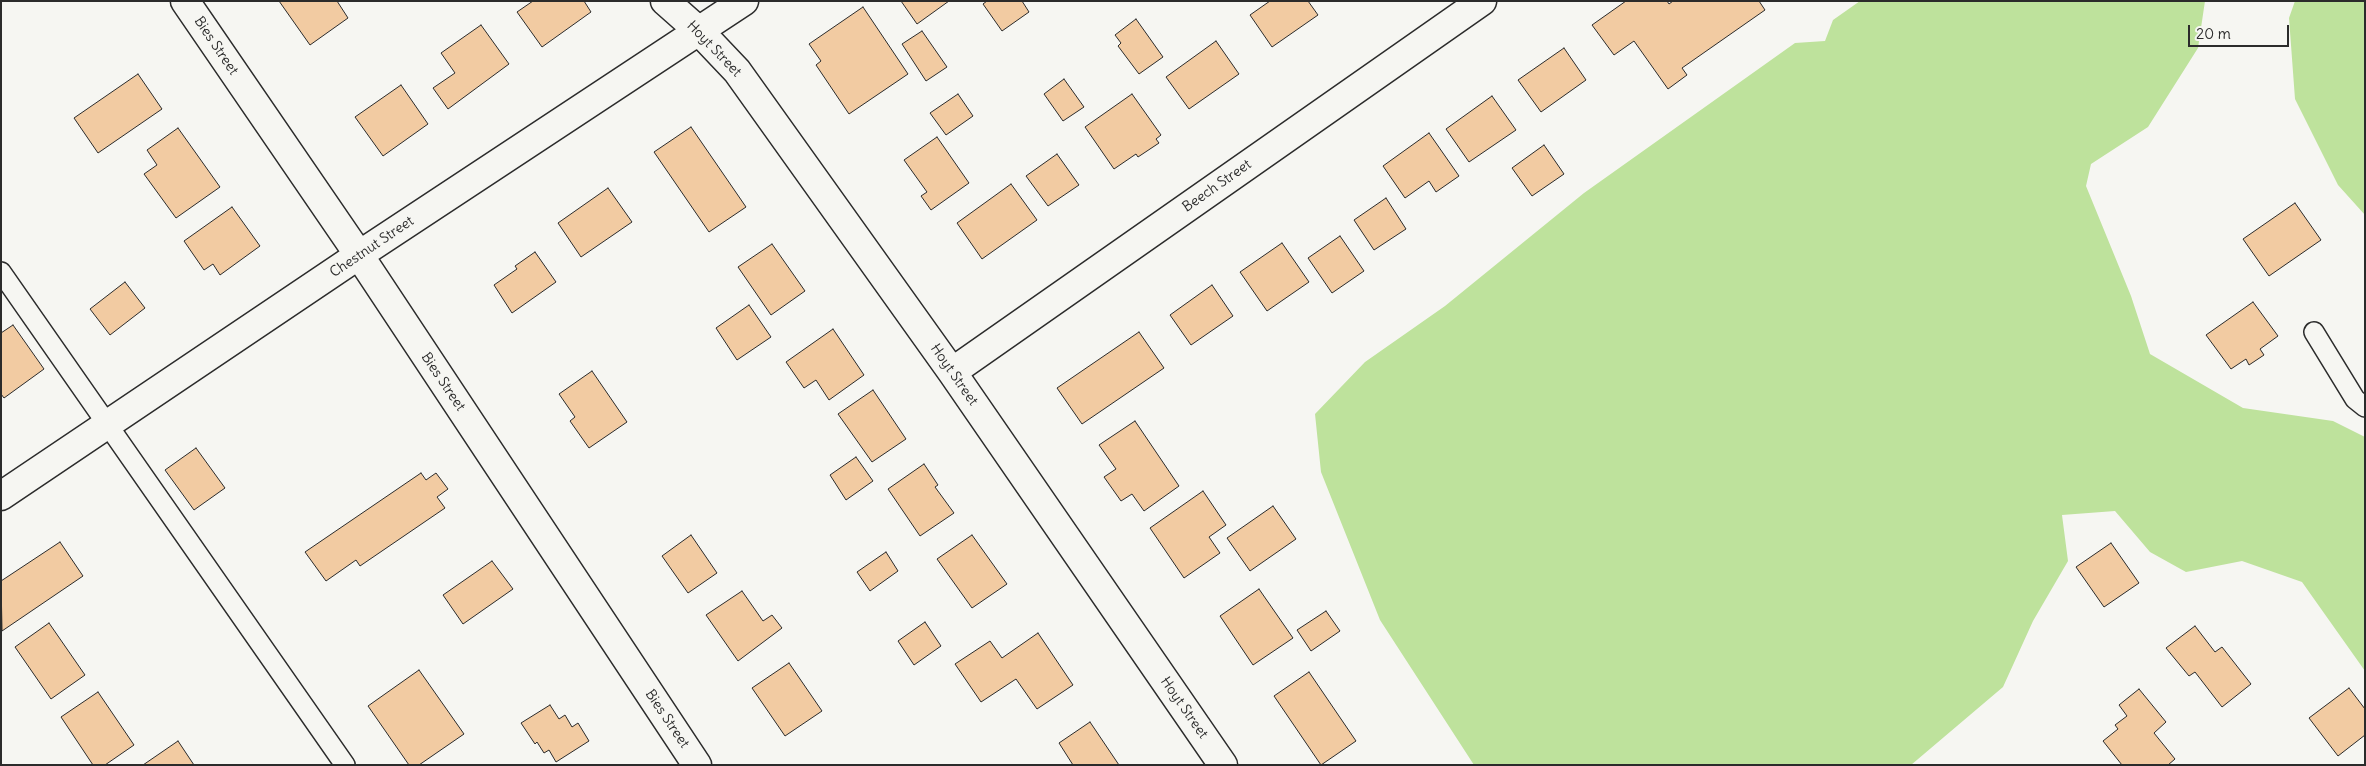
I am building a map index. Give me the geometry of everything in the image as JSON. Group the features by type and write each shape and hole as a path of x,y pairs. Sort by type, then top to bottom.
{"street":[{"name":"Bies Street","path":"185,1 359,256 698,765"},
{"name":"Hoyt Street","path":"664,1 700,32 737,71 952,372 1223,765"},
{"name":"Chestnut Street","path":"1,496 744,1"},
{"name":"Beech Street","path":"952,372 1482,1"}],"lane":[{"path":"1,272 345,765"},
{"path":"2314,332 2355,400 2365,407"}],"green space":[{"path":"1860,1 2205,1 2198,48 2148,127 2091,164 2086,186 2131,296 2150,354 2243,408 2333,421 2365,437 2365,671 2302,582 2242,561 2186,572 2150,552 2115,511 2062,515 2068,561 2033,621 2003,687 1911,765 1474,765 1380,620 1321,472 1315,414 1365,362 1445,306 1584,193 1795,43 1825,41 1833,20"},
{"path":"2295,1 2365,1 2365,215 2338,185 2295,99 2289,18"}],"building":[{"path":"279,1 337,1 348,18 310,45"},
{"path":"533,1 584,1 591,12 542,47 517,12"},
{"path":"901,1 949,1 917,24"},
{"path":"987,1 1022,1 1029,12 1002,31 983,4"},
{"path":"1270,1 1308,1 1318,15 1272,47 1250,15"},
{"path":"1626,1 1667,1 1669,4 1673,1 1759,1 1765,10 1682,68 1687,75 1668,89 1634,41 1614,55 1592,25"},
{"path":"863,7 908,74 849,114 816,65 821,61 809,44"},
{"path":"1136,19 1163,57 1139,74 1118,46 1121,43 1115,35"},
{"path":"481,25 509,64 448,109 433,88 455,73 441,53"},
{"path":"922,31 947,67 926,81 902,44"},
{"path":"1216,41 1239,74 1189,109 1166,77"},
{"path":"1564,48 1586,80 1541,112 1518,80"},
{"path":"138,74 162,109 98,153 74,118"},
{"path":"1064,79 1084,107 1063,121 1044,94"},
{"path":"401,85 428,124 383,156 355,117"},
{"path":"958,94 973,116 946,135 930,113"},
{"path":"1132,94 1161,135 1156,139 1159,143 1138,157 1136,154 1114,169 1085,127"},
{"path":"1492,96 1516,130 1469,162 1446,129"},
{"path":"691,127 746,207 709,232 654,152"},
{"path":"178,128 220,187 176,218 144,174 157,165 147,150"},
{"path":"1429,133 1459,176 1436,192 1429,181 1405,198 1383,166"},
{"path":"937,137 969,183 931,210 921,196 927,192 904,160"},
{"path":"1544,145 1564,174 1532,196 1512,168"},
{"path":"1057,154 1079,185 1048,206 1026,176"},
{"path":"1011,184 1037,220 982,259 957,223"},
{"path":"608,188 632,222 581,257 558,223"},
{"path":"1386,198 1406,229 1374,250 1354,220"},
{"path":"2295,203 2321,240 2269,276 2243,239"},
{"path":"232,207 260,246 220,275 213,264 204,270 184,241"},
{"path":"1340,236 1364,271 1332,293 1308,258"},
{"path":"1282,243 1309,282 1267,311 1240,272"},
{"path":"772,244 805,291 771,315 738,267"},
{"path":"535,252 556,282 512,313 494,285 517,269 515,266"},
{"path":"125,282 145,308 110,335 90,309"},
{"path":"1212,285 1233,316 1191,345 1170,315"},
{"path":"2253,302 2278,336 2260,349 2264,355 2249,365 2246,359 2231,369 2206,335"},
{"path":"749,305 771,337 737,360 716,328"},
{"path":"13,325 44,369 4,398 1,394 1,333"},
{"path":"833,329 864,375 829,400 816,380 804,388 786,362"},
{"path":"1139,332 1164,368 1082,424 1057,388"},
{"path":"592,371 627,422 589,448 570,421 575,417 559,394"},
{"path":"873,390 906,439 872,462 838,414"},
{"path":"1135,421 1179,486 1144,511 1132,494 1121,501 1104,477 1116,469 1099,445"},
{"path":"196,448 225,488 194,510 165,470"},
{"path":"856,457 873,481 846,500 830,475"},
{"path":"924,464 938,485 935,487 954,513 920,536 888,489"},
{"path":"421,473 426,480 436,473 448,489 437,497 445,508 360,566 356,560 326,581 305,552"},
{"path":"1203,491 1226,525 1209,537 1220,553 1184,578 1150,528"},
{"path":"1273,506 1296,539 1250,571 1227,538"},
{"path":"691,535 717,573 688,593 662,556"},
{"path":"972,535 1007,584 972,608 937,559"},
{"path":"60,542 83,576 2,631 1,581"},
{"path":"2111,543 2139,583 2104,607 2076,567"},
{"path":"886,552 898,571 870,591 857,572"},
{"path":"492,561 513,589 463,624 443,595"},
{"path":"1259,589 1293,638 1253,665 1220,616"},
{"path":"742,591 763,621 772,615 782,628 738,661 706,615"},
{"path":"1326,611 1340,631 1311,651 1297,630"},
{"path":"925,622 941,646 914,665 898,641"},
{"path":"49,623 85,675 51,699 15,647"},
{"path":"2195,626 2215,652 2222,647 2251,684 2222,707 2195,672 2189,676 2166,648"},
{"path":"1038,633 1073,685 1037,709 1016,679 981,702 955,664 990,641 1002,658"},
{"path":"789,663 822,711 785,736 752,688"},
{"path":"419,670 464,734 419,765 409,765 368,706"},
{"path":"1309,672 1356,741 1321,765 1274,696"},
{"path":"2349,688 2365,709 2365,735 2338,756 2309,718"},
{"path":"2139,689 2166,722 2154,733 2175,759 2168,765 2122,765 2103,741 2118,729 2115,725 2127,716 2119,705"},
{"path":"98,692 134,745 105,765 93,765 61,717"},
{"path":"550,705 559,719 565,715 572,727 578,723 589,741 556,762 549,750 544,753 537,742 535,744 521,723"},
{"path":"1090,722 1119,765 1073,765 1059,743"},
{"path":"178,741 194,765 143,765"}]}
